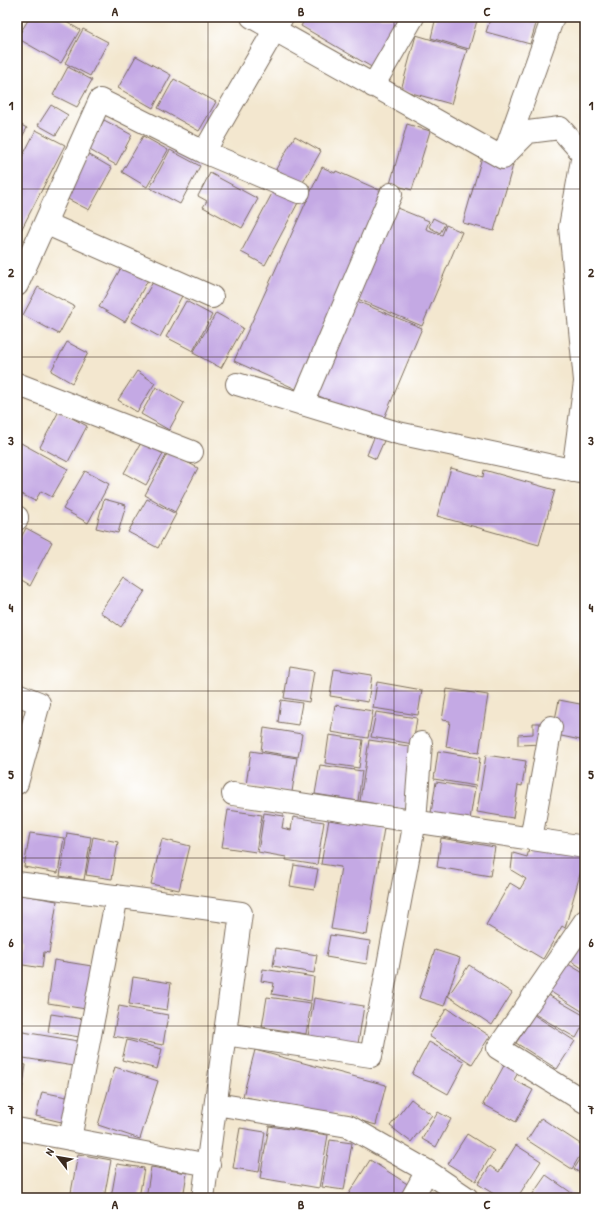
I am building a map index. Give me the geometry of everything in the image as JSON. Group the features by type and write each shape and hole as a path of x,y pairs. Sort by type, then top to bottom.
{"street":[{"path":"252,17 278,24 373,86 503,158"},
{"path":"373,86 413,17"},
{"path":"503,158 552,17"},
{"path":"204,152 278,24"},
{"path":"19,275 100,100 204,152 299,192"},
{"path":"237,384 398,433 579,472 585,381 570,227 583,154 560,128 528,132 503,158"},
{"path":"302,404 391,194"},
{"path":"44,223 212,297"},
{"path":"17,384 192,452"},
{"path":"17,694 39,703 17,783"},
{"path":"531,839 551,727"},
{"path":"225,1034 371,1056 415,821 421,743"},
{"path":"234,794 585,847"},
{"path":"17,883 241,913 209,1165 203,1198"},
{"path":"70,1139 117,896"},
{"path":"585,921 498,1048 585,1102"},
{"path":"216,1104 348,1126 427,1171 467,1198"},
{"path":"17,1129 209,1165"},
{"path":"412,1198 427,1171"}],"building":[{"path":"30,17 58,17 80,30 61,63 17,38"},
{"path":"306,17 405,17 375,69 301,26"},
{"path":"436,17 478,17 469,49 431,38"},
{"path":"491,17 538,17 530,44 486,32"},
{"path":"83,29 108,42 90,76 65,63"},
{"path":"416,35 467,50 451,104 401,90"},
{"path":"136,56 171,75 153,108 118,88"},
{"path":"68,67 92,80 77,107 53,95"},
{"path":"174,79 216,102 199,131 158,108"},
{"path":"51,105 68,115 56,135 38,125"},
{"path":"104,120 132,135 116,165 88,149"},
{"path":"17,123 27,128 17,146"},
{"path":"407,124 430,131 412,190 390,184"},
{"path":"36,130 65,145 17,238 17,167"},
{"path":"143,136 168,150 147,187 122,172"},
{"path":"295,136 321,151 302,184 276,169"},
{"path":"170,150 200,166 180,204 150,188"},
{"path":"88,154 112,168 89,210 64,197"},
{"path":"482,157 513,165 494,231 463,223"},
{"path":"322,167 335,173 336,171 386,193 296,389 234,361"},
{"path":"210,173 258,199 242,228 203,207 207,201 198,196"},
{"path":"276,186 300,199 265,265 241,252"},
{"path":"392,206 429,221 426,229 442,235 446,225 462,232 422,326 353,297"},
{"path":"433,218 445,224 440,233 429,227"},
{"path":"122,266 148,280 125,322 99,307"},
{"path":"154,280 182,296 160,337 131,321"},
{"path":"38,287 74,306 59,334 23,315"},
{"path":"354,300 422,328 382,423 314,394"},
{"path":"186,301 212,315 193,351 166,337"},
{"path":"216,313 243,328 221,368 193,353"},
{"path":"67,342 88,353 72,383 51,371"},
{"path":"137,371 155,383 137,412 118,400"},
{"path":"156,387 184,403 169,430 141,414"},
{"path":"59,411 87,426 68,462 40,447"},
{"path":"377,430 387,434 376,459 367,455"},
{"path":"142,441 163,454 146,485 124,473"},
{"path":"21,443 68,469 52,497 41,491 35,501 17,492 17,451"},
{"path":"168,452 198,468 175,512 145,495"},
{"path":"451,468 483,477 484,470 555,490 539,545 437,516"},
{"path":"85,471 109,484 88,523 63,509"},
{"path":"104,499 126,505 118,533 96,528"},
{"path":"147,499 176,514 158,548 128,532"},
{"path":"26,528 52,542 29,586 17,579 17,545"},
{"path":"124,577 145,591 121,627 100,612"},
{"path":"289,667 314,671 309,702 284,698"},
{"path":"334,669 372,675 368,702 330,696"},
{"path":"377,682 422,690 418,715 373,708"},
{"path":"447,689 488,695 479,753 446,747 450,721 442,720"},
{"path":"281,700 302,703 298,725 278,722"},
{"path":"559,700 585,705 585,741 552,734"},
{"path":"335,705 373,711 368,738 331,732"},
{"path":"376,712 417,718 413,744 371,737"},
{"path":"533,723 543,723 543,744 518,745 518,735 533,734"},
{"path":"264,728 302,734 298,757 261,751"},
{"path":"329,735 363,740 359,768 325,763"},
{"path":"369,740 415,747 405,809 360,801"},
{"path":"251,751 297,758 292,792 246,785"},
{"path":"438,751 480,758 476,786 434,779"},
{"path":"486,755 526,761 522,786 518,785 513,818 477,812"},
{"path":"320,765 362,771 358,801 315,794"},
{"path":"436,782 475,788 470,819 431,813"},
{"path":"228,810 262,815 256,852 222,847"},
{"path":"264,813 284,816 282,828 291,830 293,817 324,822 317,865 286,860 286,857 258,852"},
{"path":"329,819 384,828 367,935 331,929 341,867 321,864"},
{"path":"30,833 64,838 58,873 24,867"},
{"path":"67,833 91,837 84,880 60,876"},
{"path":"93,837 118,842 112,879 86,875"},
{"path":"441,838 495,847 490,876 437,867"},
{"path":"162,839 190,846 179,890 151,884"},
{"path":"530,846 584,853 581,871 565,928 562,926 543,959 486,925 510,883 520,889 526,879 511,870 513,853 527,857"},
{"path":"294,865 318,869 314,890 290,886"},
{"path":"17,894 57,901 49,953 44,952 42,968 17,964 19,942 17,942"},
{"path":"330,935 370,941 367,964 326,957"},
{"path":"585,938 585,970 571,961"},
{"path":"276,948 317,955 314,973 273,966"},
{"path":"435,950 460,958 444,1006 419,998"},
{"path":"54,960 98,967 92,1010 48,1003"},
{"path":"563,961 585,974 585,1013 546,989"},
{"path":"469,965 512,993 492,1025 448,996"},
{"path":"263,969 314,977 311,1001 272,994 274,983 261,981"},
{"path":"133,977 171,983 167,1010 129,1004"},
{"path":"543,992 585,1016 585,1022 576,1038 531,1012"},
{"path":"267,997 311,1003 306,1034 262,1027"},
{"path":"314,998 364,1006 358,1044 308,1036"},
{"path":"119,1006 168,1015 163,1045 113,1036"},
{"path":"447,1008 490,1036 472,1064 429,1036"},
{"path":"51,1014 90,1020 86,1038 48,1032"},
{"path":"534,1015 575,1041 557,1069 516,1043"},
{"path":"17,1031 78,1041 74,1066 17,1057"},
{"path":"127,1040 162,1049 157,1069 122,1060"},
{"path":"429,1042 465,1062 448,1094 412,1074"},
{"path":"255,1050 386,1085 376,1125 333,1113 331,1120 243,1096"},
{"path":"507,1060 521,1067 514,1080 533,1090 516,1122 483,1104"},
{"path":"17,1063 26,1065 18,1116 17,1116"},
{"path":"115,1067 158,1081 140,1139 98,1125"},
{"path":"42,1092 76,1099 70,1124 36,1116"},
{"path":"411,1099 432,1115 411,1142 390,1126"},
{"path":"438,1112 451,1119 436,1147 422,1139"},
{"path":"541,1118 585,1147 572,1169 527,1140"},
{"path":"269,1126 328,1135 319,1188 260,1178"},
{"path":"240,1128 265,1132 259,1172 233,1168"},
{"path":"467,1134 494,1151 476,1181 448,1164"},
{"path":"330,1140 352,1143 344,1190 322,1187"},
{"path":"516,1145 541,1161 517,1198 500,1198 478,1184 490,1166 499,1172"},
{"path":"78,1154 111,1160 104,1198 70,1198"},
{"path":"583,1155 585,1156 583,1175 574,1169"},
{"path":"370,1160 409,1185 401,1198 346,1198"},
{"path":"117,1164 144,1168 139,1198 111,1198"},
{"path":"151,1167 187,1173 183,1198 146,1198"},
{"path":"546,1175 579,1198 530,1198"}]}
